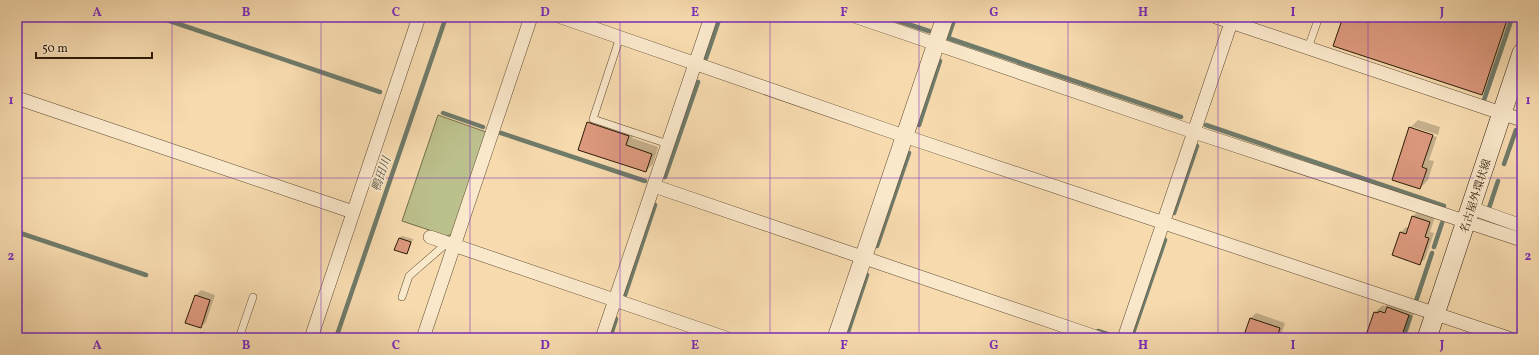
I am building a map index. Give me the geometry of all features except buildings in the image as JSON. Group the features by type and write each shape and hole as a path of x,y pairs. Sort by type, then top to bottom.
{"main road":[{"name":"名古屋外環状線","path":"1427,338 1522,53"}],"street":[{"path":"311,338 419,17"},
{"path":"423,338 451,244 531,17"},
{"path":"561,17 904,136 1508,338"},
{"path":"602,338 711,17"},
{"path":"857,17 1194,132 1469,215 1522,226"},
{"path":"836,338 945,17"},
{"path":"1216,17 1232,20 1308,48 1522,120"},
{"path":"1124,338 1232,20"},
{"path":"17,98 354,212"},
{"path":"654,186 1099,338"},
{"path":"1469,215 1522,240"},
{"path":"430,237 726,338"}],"lane":[{"path":"1308,48 1319,17"},
{"path":"620,37 593,119 668,144"},
{"path":"402,297 409,276 451,244"},
{"path":"239,338 253,296"},
{"path":"202,338 202,336 209,338"}],"green space":[{"path":"438,115 486,132 452,234 447,236 402,221"}],"waterway":[{"path":"158,17 380,92"},
{"name":"鴨田川","path":"336,338 446,17"},
{"path":"706,58 720,17"},
{"path":"886,17 929,31"},
{"path":"955,17 948,38 1181,117"},
{"path":"1484,100 1511,21"},
{"path":"919,125 940,61"},
{"path":"665,177 698,82"},
{"path":"443,113 483,127"},
{"path":"1206,125 1444,206"},
{"path":"1504,164 1516,130"},
{"path":"501,133 645,181"},
{"path":"1174,213 1197,146"},
{"path":"877,246 909,153"},
{"path":"1488,211 1498,181"},
{"path":"625,295 655,205"},
{"path":"1434,247 1442,223"},
{"path":"17,232 146,275"},
{"path":"1132,336 1165,240"},
{"path":"1416,301 1432,253"},
{"path":"846,338 867,275"},
{"path":"1403,338 1410,317"},
{"path":"610,338 616,319"},
{"path":"1098,331 1110,335"},
{"path":"1508,333 1522,338"}]}
